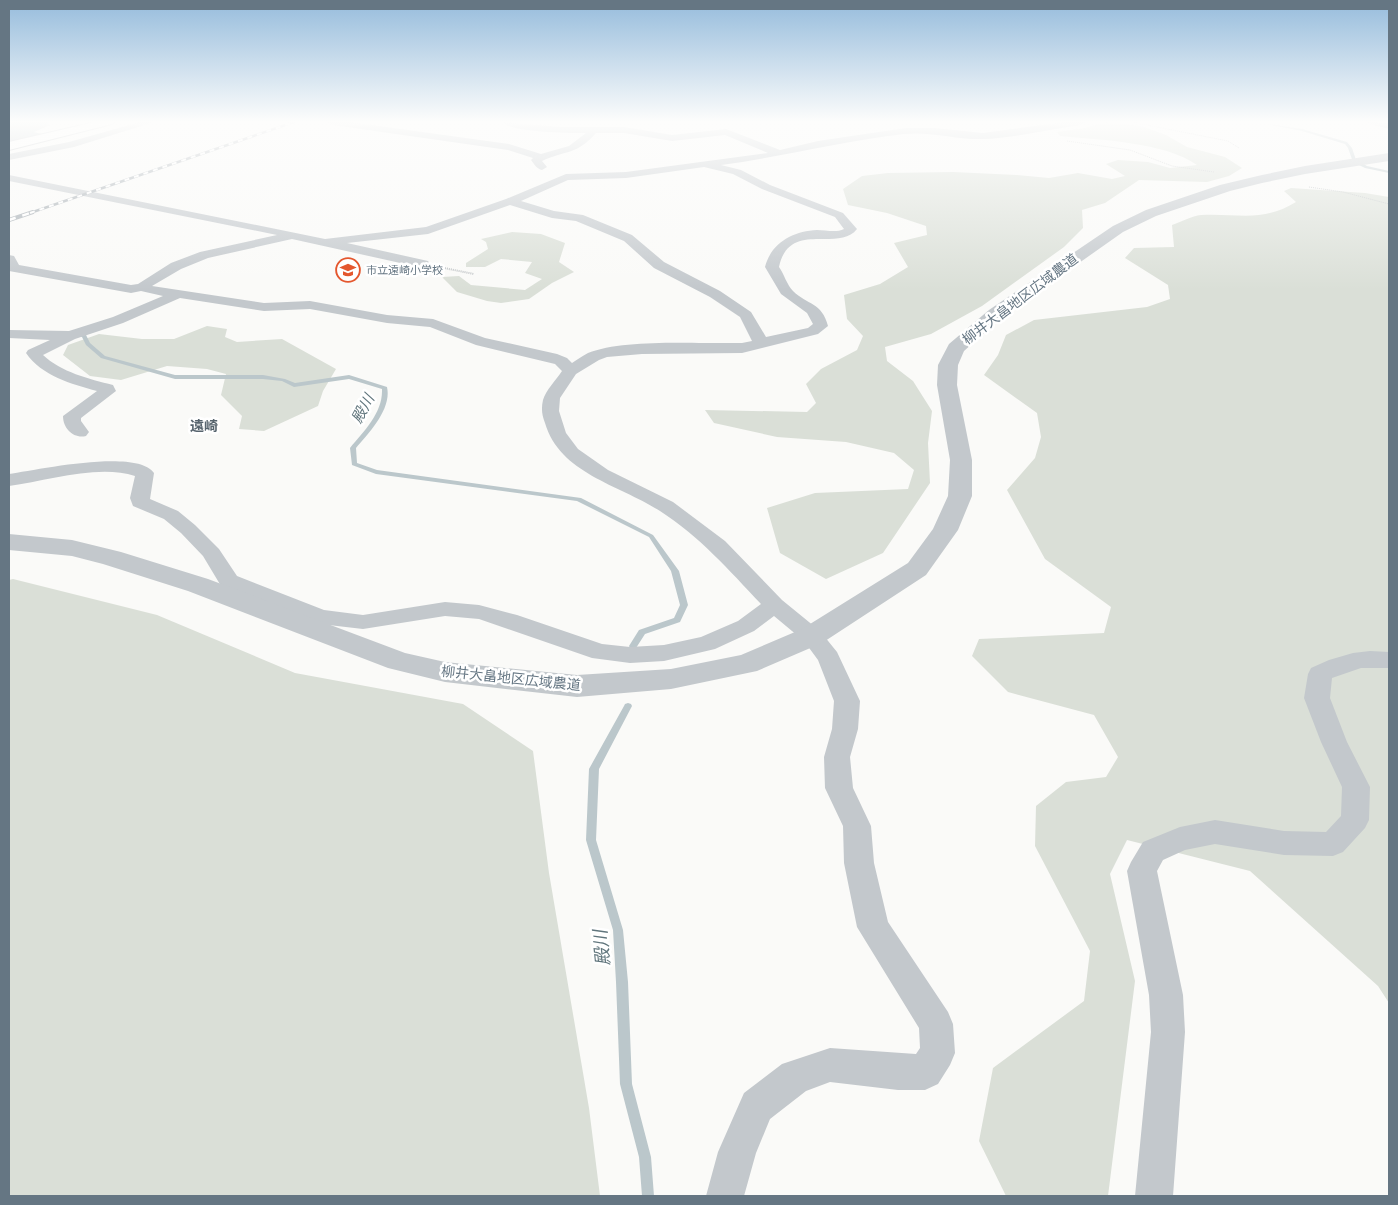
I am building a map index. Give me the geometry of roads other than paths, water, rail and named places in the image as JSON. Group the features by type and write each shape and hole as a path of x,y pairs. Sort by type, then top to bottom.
{"street":[{"path":"10,178 326,242 424,264"},
{"path":"326,242 428,230 510,201 563,178"},
{"path":"725,1196 737,1152 756,1106 795,1077 830,1065 898,1072 925,1072 938,1053 936,1024 873,927 859,863 857,826 839,788 837,757 845,729 847,701 829,658 812,636 774,605 711,540 666,506 601,474 572,453 557,434 550,412 552,398 570,371 593,356 621,350 728,350 813,332 820,326 820,319 814,311 801,300 790,296 785,290 780,278 772,267 773,260 781,248 805,236 839,235 847,233 851,229 839,215 766,187 750,178"},
{"name":"柳井大畠地区広域農道","path":"9,542 72,548 112,558 198,585 398,661 445,672 525,682 577,686 671,679 747,664 812,636 917,569 945,530 960,496 961,460 947,385 948,365 956,348 971,333 1088,248 1118,229 1151,213 1225,188 1266,178"},
{"path":"510,201 552,214 580,218 628,238 659,265 714,294 746,315 756,338 762,342"},
{"path":"143,287 145,284 189,260 292,235"},
{"path":"9,259 14,268 131,289 143,287 176,294 264,307 310,305 387,319 433,323 481,342 552,357 561,361 570,371"},
{"path":"80,432 72,422 72,416 108,391 107,389 86,384 43,363 34,353 70,336 118,320 176,294"},
{"path":"9,334 70,336"},
{"path":"9,480 99,466 127,467 145,473 144,483 140,492 140,502 171,515 188,529 212,553 229,581 320,617 362,622 445,609 478,612 509,620 600,652 630,655 664,653 707,643 746,626 774,605"},
{"path":"1154,1196 1168,1032 1166,995 1142,871 1153,851 1180,839 1216,832 1284,843 1333,844 1355,820 1356,787 1334,742 1317,698 1320,674 1346,662 1378,658 1389,660"}],"waterway":[{"name":"殿川","path":"76,334 84,336 88,344 103,357 175,377 263,377 283,380 294,385 349,377 385,388 385,396 380,412 353,448 354,464 376,472 579,499 651,536 675,571 684,605 677,620 642,632 633,646"},
{"name":"殿川","path":"628,706 594,769 591,840 618,930 626,1084 645,1157 648,1196"}],"railway":[{"path":"30,213 131,178"},
{"path":"9,220 30,213"}],"place":[{"name":"市立遠崎小学校","path":"348,270"}],"district":[{"name":"遠崎","path":"204,426"}]}
